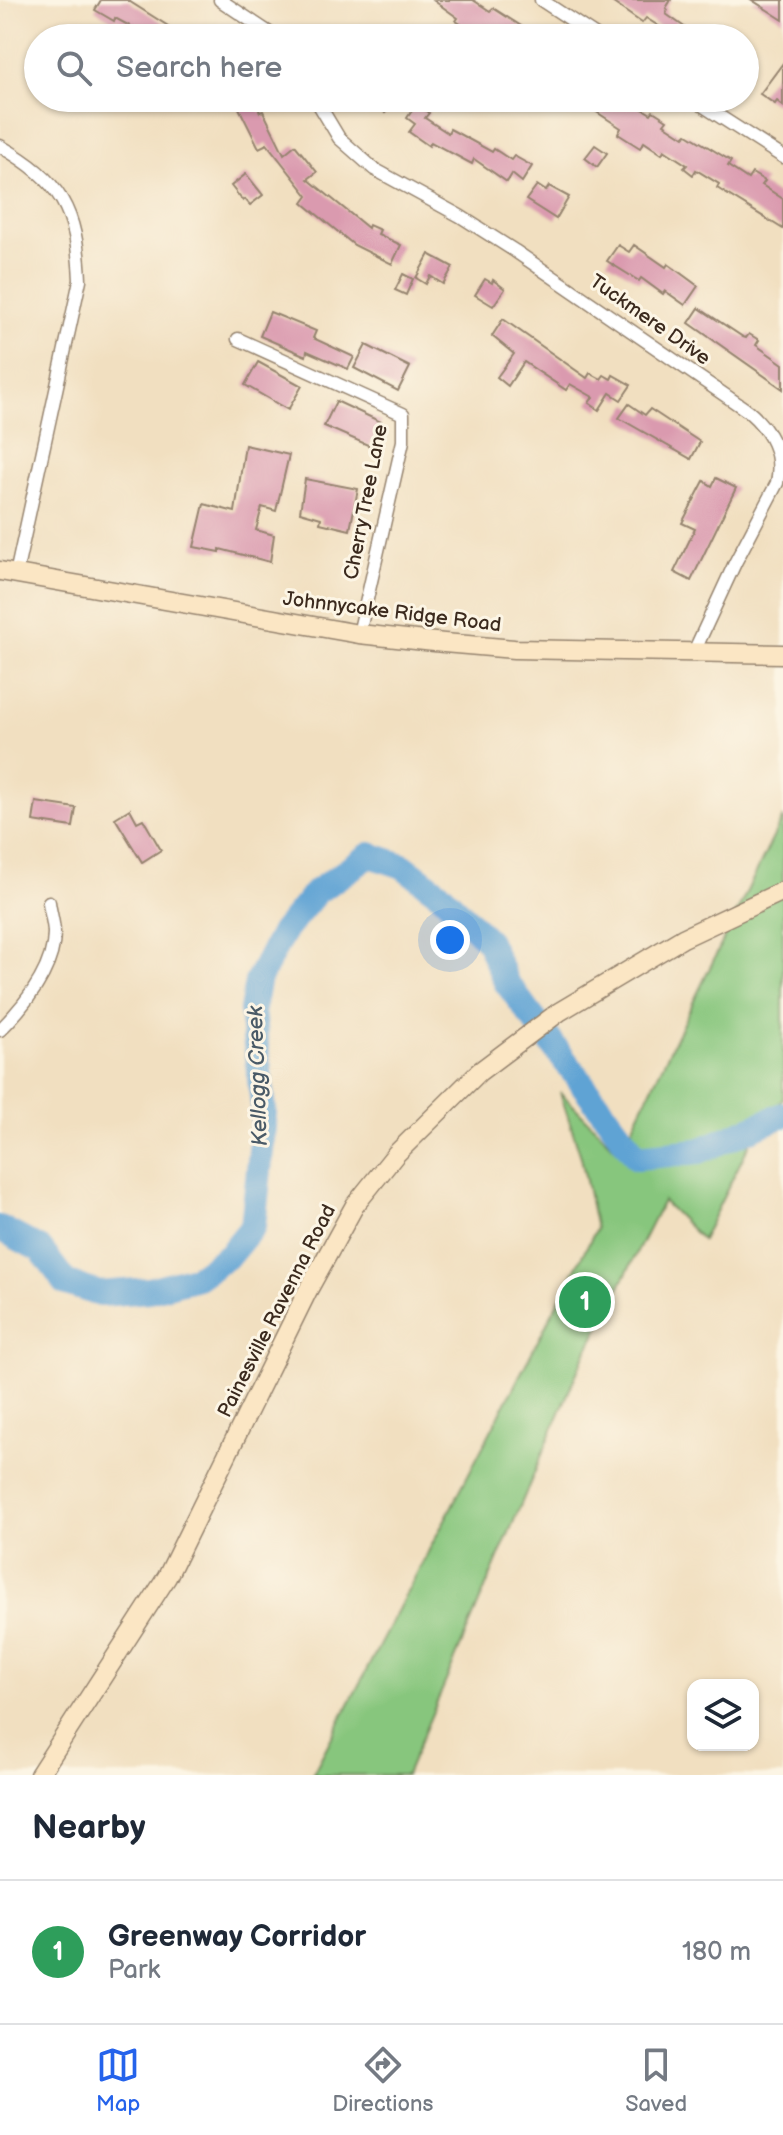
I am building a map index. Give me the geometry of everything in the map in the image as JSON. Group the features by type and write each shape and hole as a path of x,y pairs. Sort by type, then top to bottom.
{"street":[{"path":"220,0 256,24"},
{"path":"541,0 578,24"},
{"name":"Tuckmere Drive","path":"323,112 339,138 374,169 460,216 515,251 748,411 774,440 780,456 781,471 777,483 735,563 693,654"},
{"path":"713,112 783,157"},
{"path":"0,146 44,175 57,190 76,232 80,280 8,573"},
{"name":"Cherry Tree Lane","path":"238,339 403,414 403,441 359,634"},
{"name":"Johnnycake Ridge Road","path":"8,573 359,634 514,649 783,654"},
{"name":"Painesville Ravenna Road","path":"39,1775 167,1577 307,1292 355,1205 396,1154 479,1072 559,1012 683,938 783,891"},
{"path":"0,1030 34,989 52,952 54,931 49,902"}],"green space":[{"path":"783,817 783,1099 755,1133 702,1240 663,1201 581,1363 406,1775 312,1775 596,1229 581,1157 560,1092 620,1153"}],"building":[{"path":"101,0 127,0 165,24 126,24 95,10"},
{"path":"433,0 473,0 518,24 461,24 456,21 458,18"},
{"path":"609,0 671,0 666,14 680,24 655,24 646,18 642,23"},
{"path":"752,0 783,0 783,20"},
{"path":"783,63 783,106 760,94"},
{"path":"241,112 263,112 284,154 295,145 317,172 308,179 368,228 369,225 380,230 378,234 401,245 392,264 354,245 303,203 308,196 267,144 259,148"},
{"path":"411,112 427,112 425,118 448,133 450,129 492,152 494,149 511,160 514,156 532,166 522,182 512,174 507,182 474,159 472,164 431,142 429,146 409,132 415,124 407,118"},
{"path":"597,112 655,112 667,120 664,124 684,137 687,134 731,161 728,166 748,179 752,173 765,181 762,185 783,199 783,229 717,188 719,184 696,170 693,175 684,168 687,165 664,150 662,154 644,142 640,148 618,134 621,128"},
{"path":"595,145 607,153 597,167 585,158"},
{"path":"246,174 263,195 250,205 231,186"},
{"path":"537,185 546,191 549,186 569,197 556,219 526,200"},
{"path":"618,245 629,252 634,245 698,286 685,305 607,261"},
{"path":"429,254 453,267 443,284 430,276 426,284 416,278"},
{"path":"403,274 413,279 406,295 395,290"},
{"path":"485,279 492,283 493,280 505,289 493,306 475,295"},
{"path":"699,308 743,337 749,334 759,340 756,345 783,364 783,389 689,323"},
{"path":"270,312 316,331 313,338 354,357 348,369 307,351 306,356 260,336"},
{"path":"503,319 587,378 590,373 601,379 604,375 611,379 613,375 631,385 621,400 610,393 599,410 589,403 593,397 570,384 566,390 524,362 508,386 497,377 514,354 492,336"},
{"path":"366,345 410,367 398,391 354,368"},
{"path":"258,362 302,386 288,410 245,385"},
{"path":"336,401 381,422 370,446 324,426"},
{"path":"629,404 645,415 650,409 700,442 691,459 619,418"},
{"path":"245,445 289,455 276,511 262,507 256,530 274,535 270,562 220,549 220,552 194,547 204,504 235,512"},
{"path":"716,478 736,488 691,581 674,572 695,529 682,523 704,481 712,486"},
{"path":"305,479 358,489 350,530 320,523 321,518 300,512"},
{"path":"36,802 76,808 73,827 33,821"},
{"path":"130,809 137,822 143,819 161,850 142,862 115,818"}],"waterway":[{"name":"Kellogg Creek","path":"0,1228 41,1250 66,1283 100,1294 149,1290 198,1277 230,1254 253,1226 261,1151 264,1113 252,1011 257,982 283,932 316,892 370,855 403,866 442,895 488,941 506,982 637,1157 699,1151 783,1115"}],"place":[{"name":"Greenway Corridor","path":"585,1302"}]}
